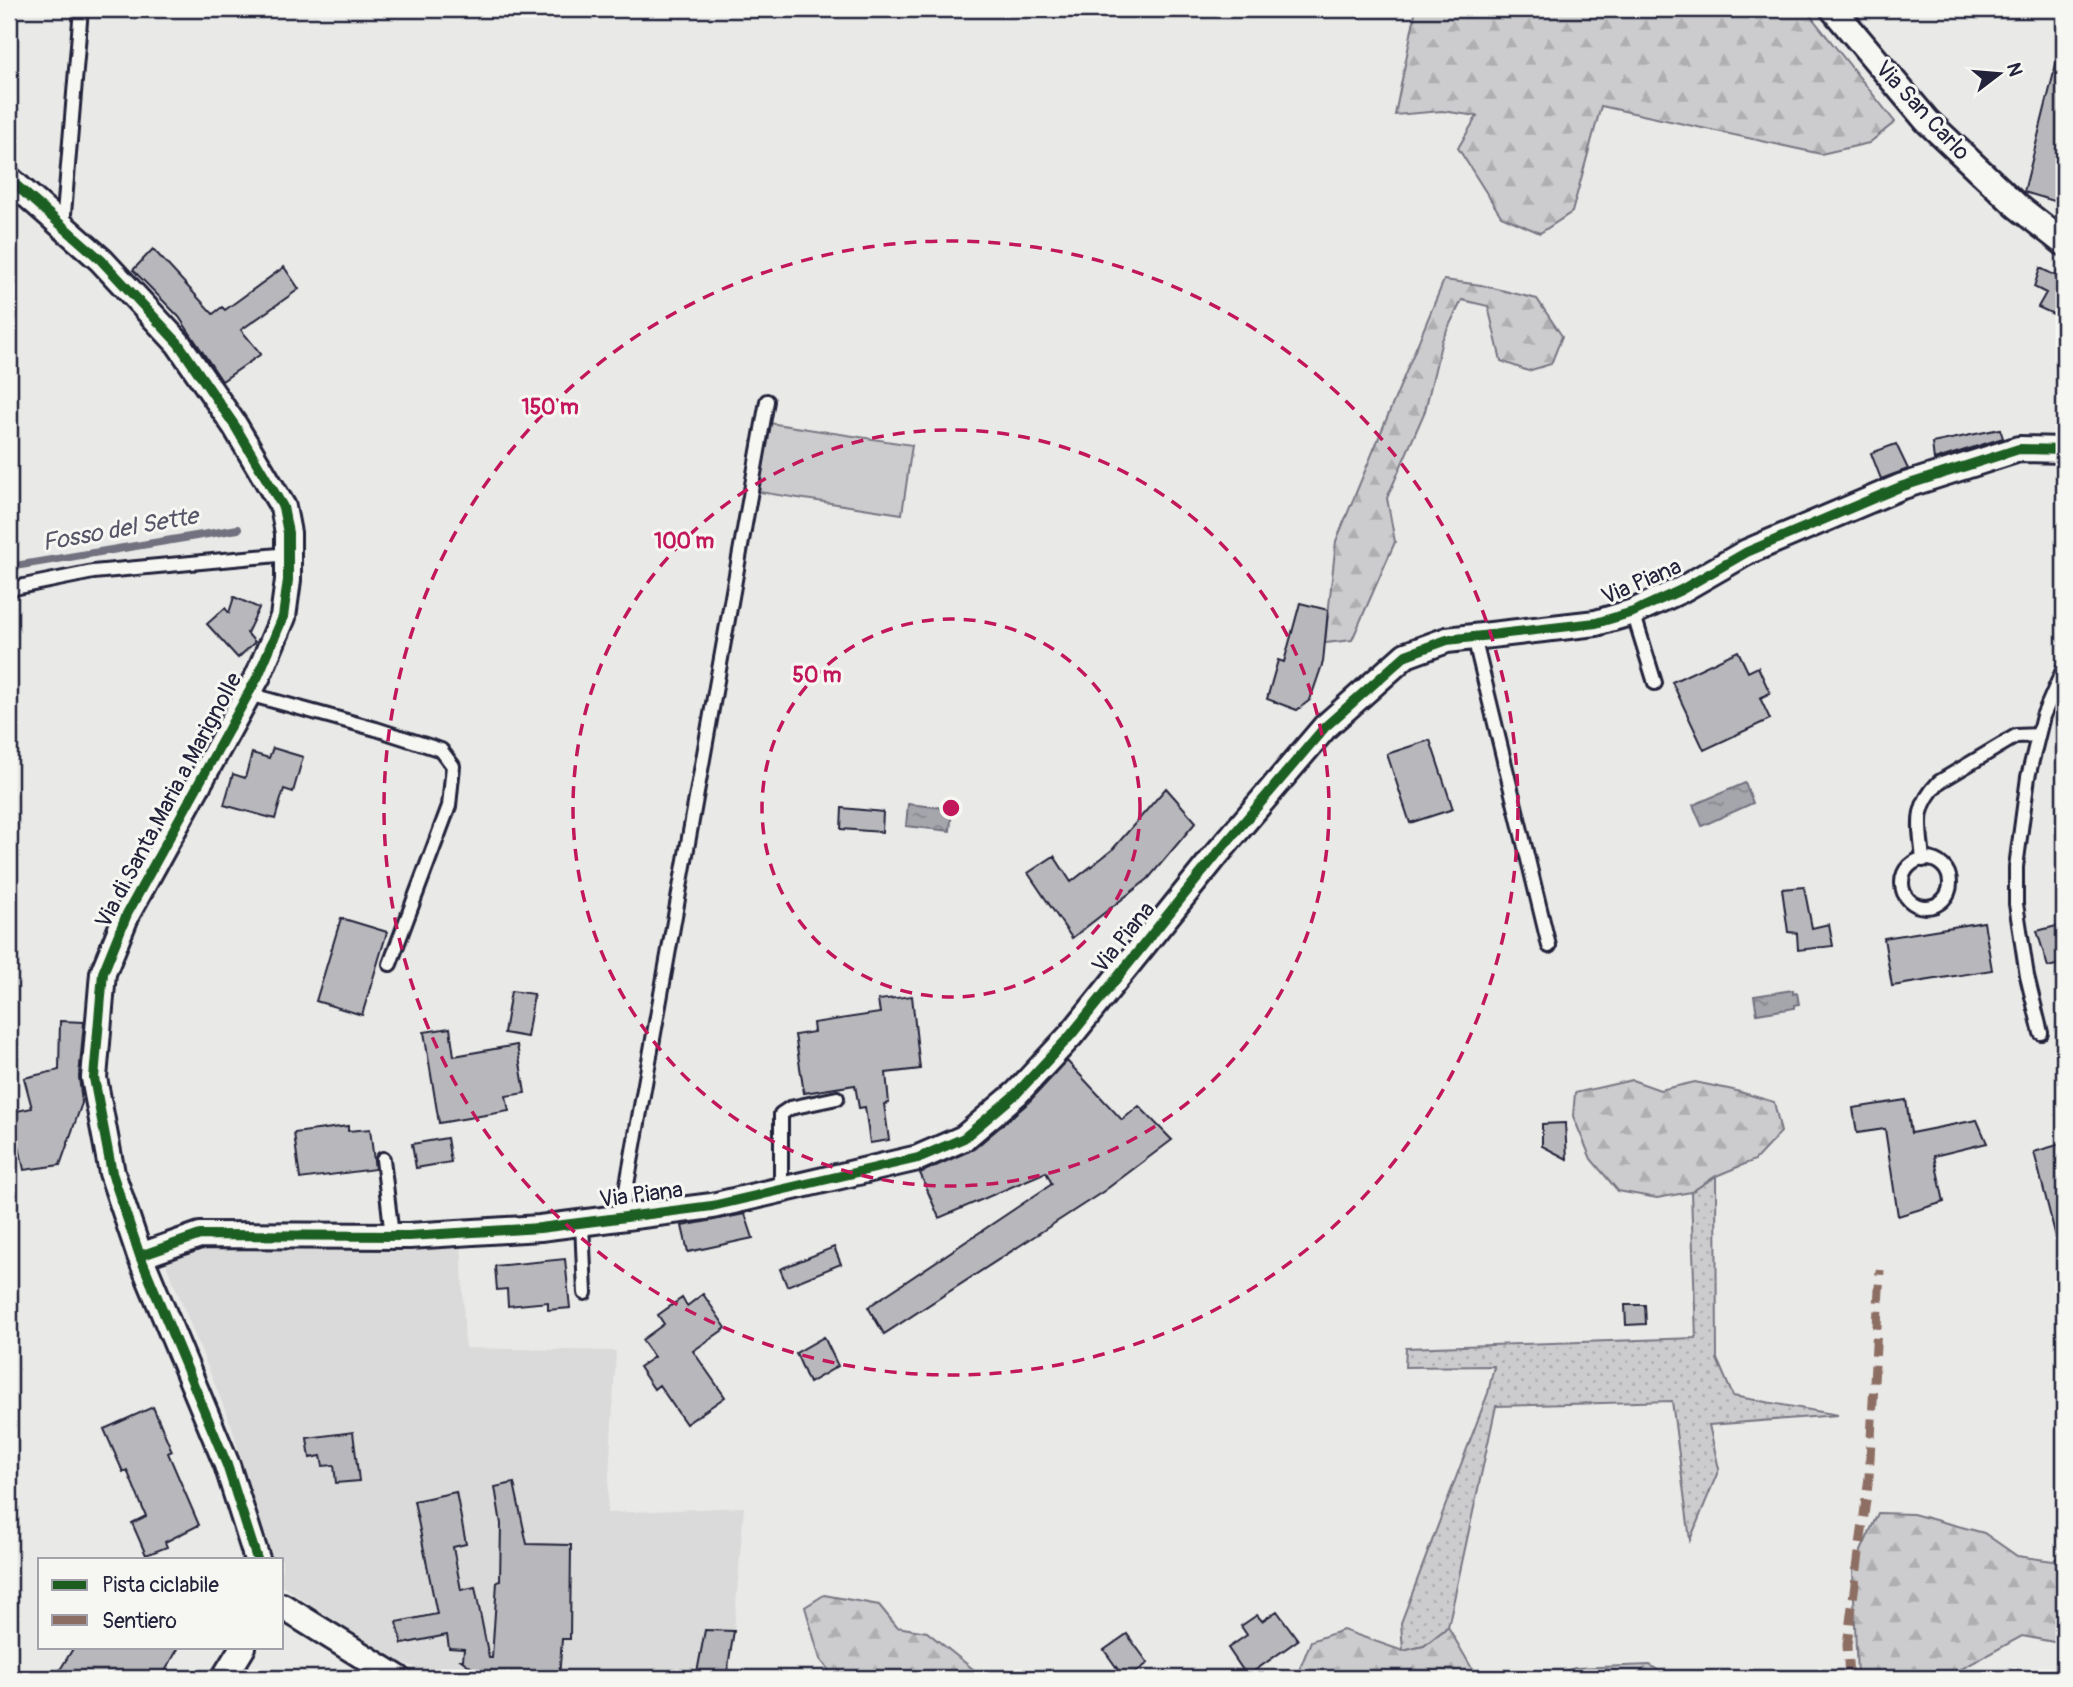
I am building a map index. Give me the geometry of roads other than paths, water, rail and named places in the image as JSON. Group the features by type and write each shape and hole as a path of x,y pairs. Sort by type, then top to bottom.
{"street":[{"name":"Via San Carlo","path":"1833,9 1927,121 2017,206 2064,243"},
{"name":"Via di Santa Maria a Marignolle","path":"9,179 101,260 177,344 235,426 283,507 289,554 283,617 248,694 127,914 103,973 94,1078 112,1172 139,1256 227,1465 257,1558"},
{"name":"Via Piana","path":"139,1256 200,1235 392,1236 540,1228 712,1206 918,1158 964,1139 1017,1093 1071,1035 1216,855 1325,727 1406,655 1447,640 1596,623 1633,612 1681,590 1747,552 1900,487 2019,449 2064,450"},
{"path":"284,1607 398,1678"},
{"path":"224,1678 242,1648"}],"lane":[{"path":"63,226 81,9"},
{"path":"621,1218 767,401"},
{"path":"9,589 93,572 289,554"},
{"path":"1633,612 1655,683"},
{"path":"1474,637 1549,946"},
{"path":"2041,1033 2026,976 2015,904 2016,867 2028,778 2038,735 2043,716 2064,668"},
{"path":"248,694 441,750 453,766 449,806 390,964"},
{"path":"1923,860 1919,825 1924,799 1931,790 1939,782 2009,740 2023,734 2038,735"},
{"path":"781,1190 781,1114 790,1108 837,1098"},
{"path":"383,1159 392,1236"},
{"path":"582,1223 585,1293"}],"water":[{"path":"1745,783 1753,803 1702,826 1693,805"},
{"path":"908,804 952,809 950,831 906,826"},
{"path":"1793,990 1793,994 1797,993 1799,1004 1795,1005 1795,1008 1757,1014 1754,996"}],"waterway":[{"name":"Fosso del Sette","path":"9,567 238,529"}]}
